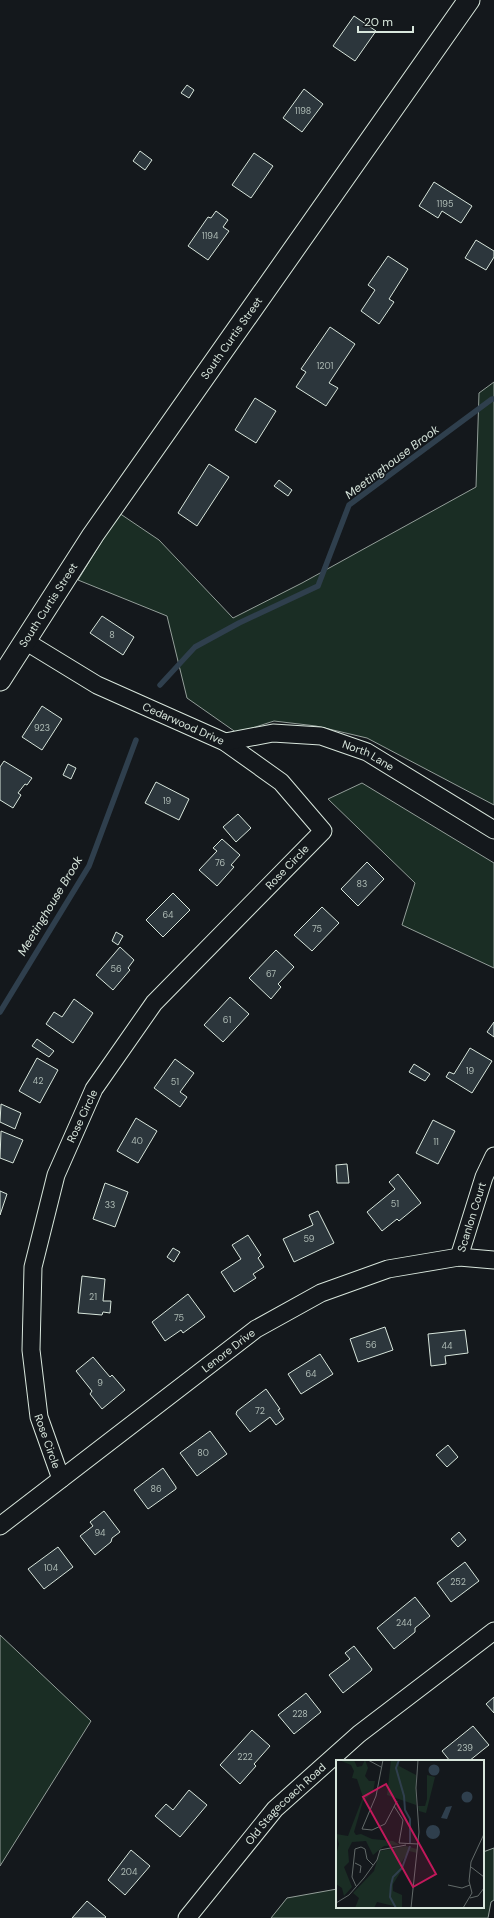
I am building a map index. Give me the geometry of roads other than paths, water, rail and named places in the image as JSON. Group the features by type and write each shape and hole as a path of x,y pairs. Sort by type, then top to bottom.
{"street":[{"name":"South Curtis Street","path":"0,680 93,535 469,0"},
{"name":"Cedarwood Drive","path":"26,641 98,685 225,742 281,782 323,831"},
{"name":"North Lane","path":"225,742 272,733 321,736 367,752 494,830"},
{"name":"Rose Circle","path":"61,1479 38,1417 31,1350 33,1266 56,1175 94,1089 154,1003 323,831"},
{"name":"Scanlon Court","path":"459,1257 484,1177 494,1156"},
{"name":"Lenore Drive","path":"0,1526 256,1329 321,1293 388,1269 459,1257 494,1260"},
{"name":"Old Stagecoach Road","path":"187,1918 275,1809 359,1734 494,1631"}],"waterway":[{"name":"Meetinghouse Brook","path":"160,685 195,647 239,623 318,586 349,505 494,399"},
{"name":"Meetinghouse Brook","path":"0,1012 89,866 136,740"}]}
